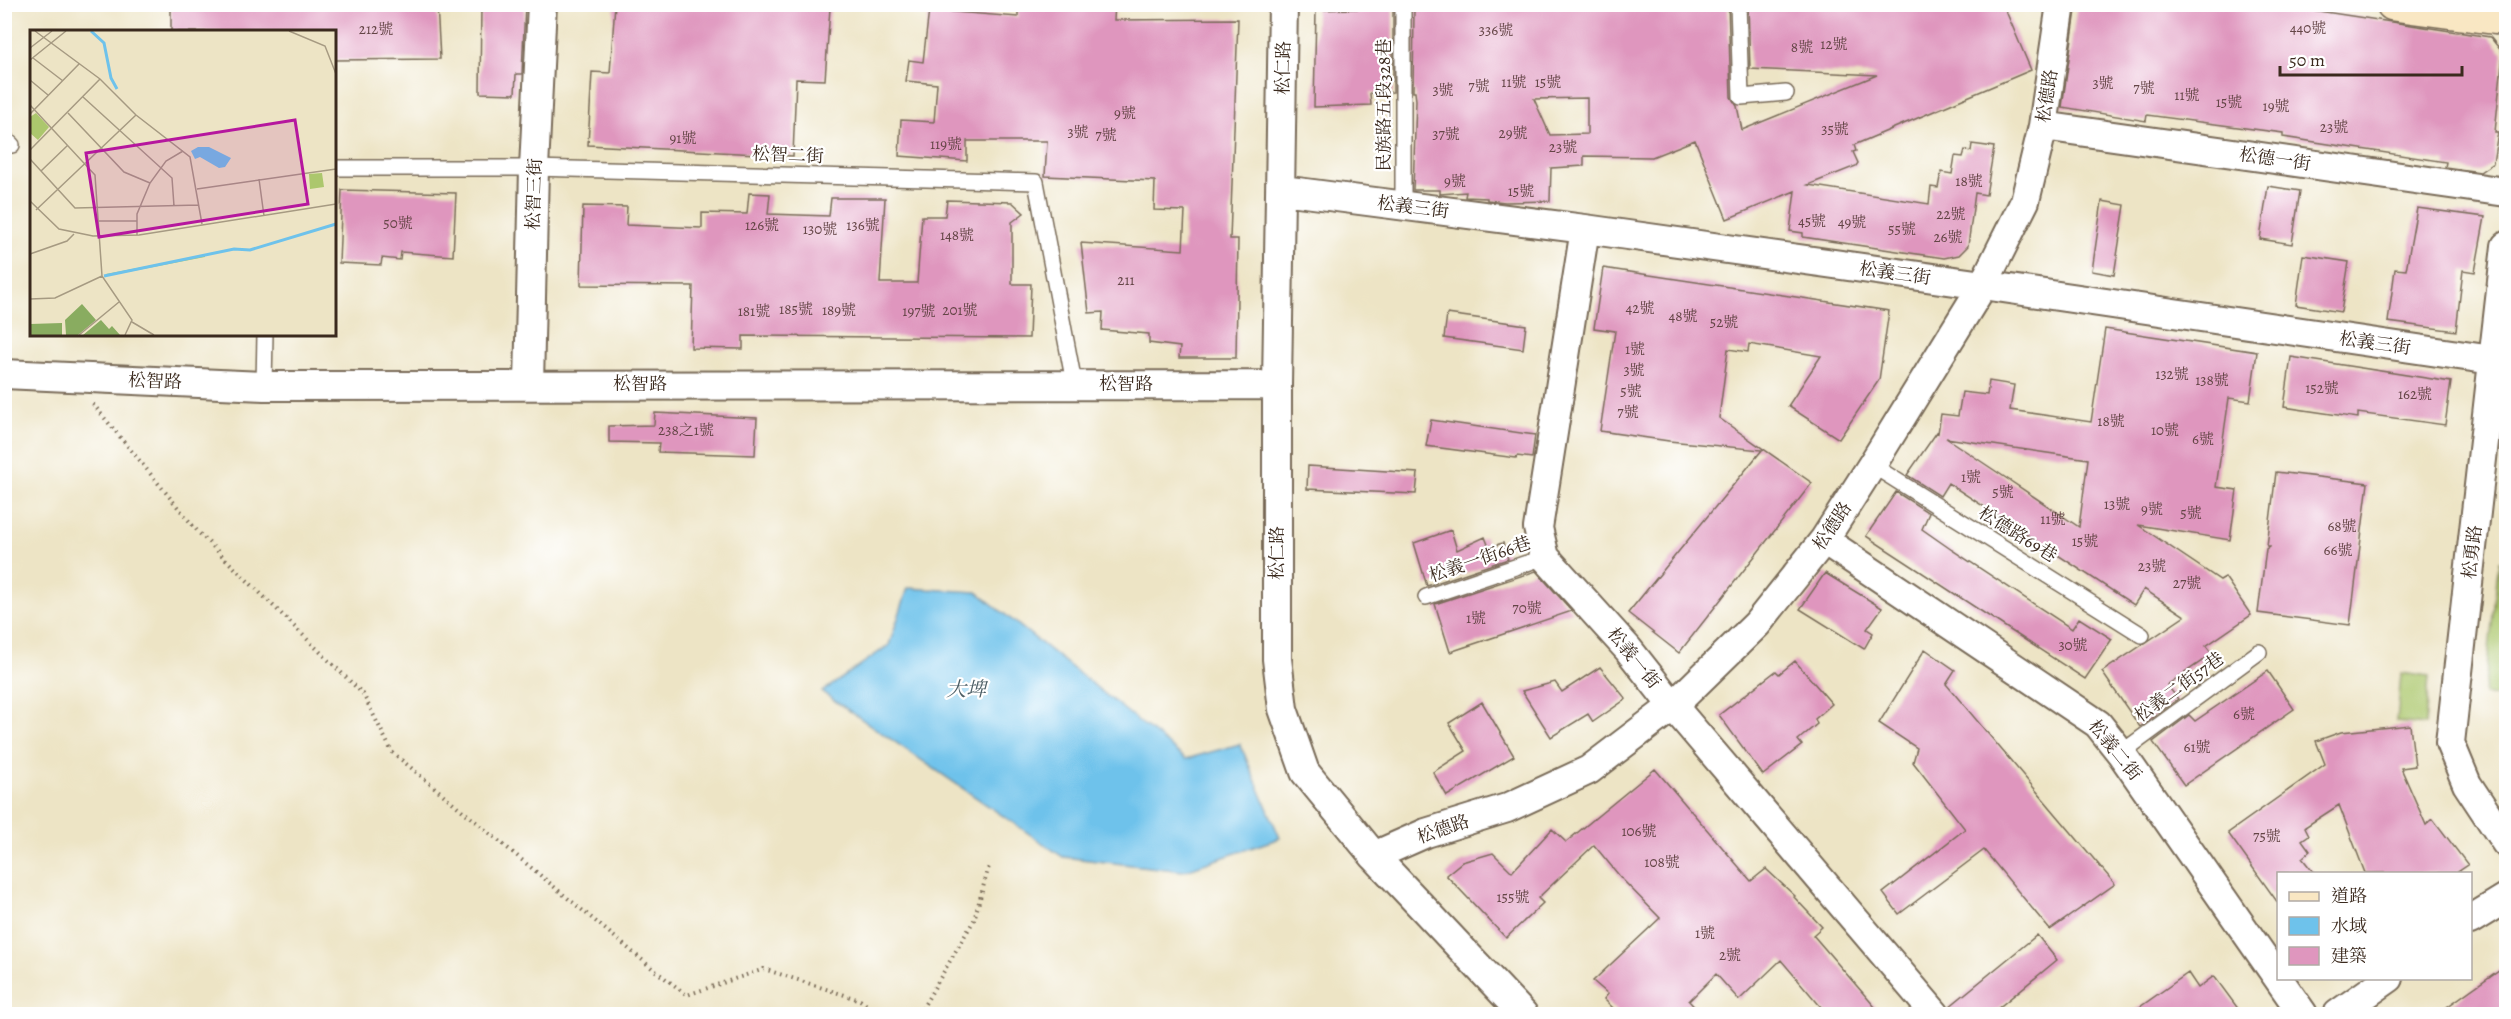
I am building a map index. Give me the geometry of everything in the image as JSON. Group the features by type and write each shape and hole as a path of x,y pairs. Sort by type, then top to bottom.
{"main road":[{"path":"2393,4 2506,18"}],"street":[{"name":"松智三街","path":"529,384 534,168 542,4"},
{"name":"松仁路","path":"1283,4 1277,385 1277,659 1283,709 1305,772 1374,856 1524,1014"},
{"name":"松德路","path":"1374,856 1426,833 1507,808 1589,770 1673,706 1757,624 1824,540 1872,465 1983,285 2025,201 2043,126 2061,4"},
{"name":"松德一街","path":"2043,126 2506,192"},
{"name":"松義三街","path":"1281,190 1585,229 2500,361"},
{"path":"1545,557 1539,528 1585,229"},
{"name":"松勇路","path":"2506,246 2500,361 2450,743 2467,784 2506,843"},
{"name":"松智路","path":"4,374 264,386 1277,385"},
{"name":"松義二街","path":"1824,540 2098,724 2121,753 2277,977"},
{"name":"松義一街","path":"1545,557 1628,649 1673,706 1935,1014"},
{"path":"2472,919 2506,898"},
{"name":"松義二街","path":"2279,980 2303,1014"},
{"path":"2338,1014 2386,980"}],"lane":[{"name":"民族路五段328巷","path":"1403,4 1403,206"},
{"path":"1738,4 1741,97 1786,93"},
{"name":"松智二街","path":"336,168 534,168 1036,182 1074,384"},
{"path":"264,386 265,336"},
{"name":"松德路69巷","path":"1872,465 2142,635"},
{"name":"松義一街66巷","path":"1426,597 1545,557"},
{"name":"松義二街57巷","path":"2121,753 2259,652"}],"path":[{"path":"72,378 199,533 363,694 392,752 653,969 687,995 764,969 860,1000 879,1014"},
{"path":"918,1014 974,920 989,866"}],"green space":[{"path":"2499,561 2506,562 2506,698 2484,694"},
{"path":"2401,673 2429,677 2425,725 2397,722"}],"water":[{"name":"大埤","path":"908,588 977,592 1186,759 1240,744 1280,838 1183,871 1063,857 822,692 889,645"}],"building":[{"path":"171,4 437,4 440,59 336,60 336,30 171,30"},
{"path":"481,4 525,4 522,74 516,74 515,94 480,93"},
{"path":"615,4 780,4 830,8 825,80 796,79 793,156 588,145 592,72 610,73"},
{"path":"1018,4 1115,4 1114,20 1238,19 1230,239 1238,239 1236,358 1179,358 1180,347 1149,343 1149,334 1102,330 1103,312 1089,313 1081,243 1183,250 1185,211 1154,210 1155,181 1045,176 1047,141 967,141 967,161 899,156 901,120 934,122 937,84 906,81 909,60 923,62 929,10 1018,17"},
{"path":"1414,4 1728,4 1731,97 1737,106 1742,130 1877,75 1750,69 1748,4 2003,4 2031,70 1854,145 1856,151 1853,152 1858,163 1856,166 1808,185 1929,204 1931,187 1938,188 1941,172 1952,174 1955,156 1963,157 1965,150 1971,151 1972,144 1994,147 1986,195 1975,193 1968,246 1959,255 1944,258 1803,237 1803,233 1790,231 1795,191 1727,219 1695,140 1652,157 1584,156 1584,166 1551,168 1550,201 1505,202 1465,197 1466,192 1440,194 1440,190 1413,190 1416,100 1415,92 1413,92","holes":["1587,98 1587,134 1550,135 1534,99"]},
{"path":"2077,4 2272,4 2490,37 2503,53 2495,132 2498,132 2493,163 2480,172 2445,167 2446,162 2283,137 2283,133 2147,115 2146,121 2062,107"},
{"path":"1393,8 1393,92 1370,93 1371,105 1314,107 1316,10"},
{"path":"2268,186 2300,191 2292,244 2260,239"},
{"path":"342,190 456,193 453,256 401,252 400,260 382,258 381,265 339,263"},
{"path":"749,193 770,194 768,214 829,216 831,198 885,198 880,283 917,283 922,216 945,216 947,200 1012,202 1024,213 1012,222 1012,284 1031,284 1029,338 743,336 743,349 691,348 693,286 581,285 583,206 627,207 626,225 702,228 702,213 747,214"},
{"path":"2102,201 2125,205 2114,275 2092,271"},
{"path":"2417,208 2485,217 2475,272 2463,270 2456,331 2388,322 2395,269 2406,270"},
{"path":"2303,255 2349,262 2341,312 2296,305"},
{"path":"1603,268 1889,311 1879,380 1839,439 1788,406 1821,356 1749,344 1748,352 1728,349 1719,418 1812,483 1679,653 1628,613 1762,450 1669,441 1600,431 1615,331 1594,328"},
{"path":"1447,314 1526,325 1523,349 1444,338"},
{"path":"2105,329 2257,352 2250,401 2229,398 2216,487 2237,490 2230,540 2138,525 2220,580 2225,577 2251,615 2206,646 2212,654 2167,685 2178,699 2140,727 2102,672 2185,616 2144,589 2134,605 1948,483 1940,496 1907,475 1938,433 1941,414 1958,416 1962,392 1987,395 1989,381 2014,385 2010,410 2091,422","holes":["1946,438 2088,459 2079,527"]},
{"path":"2291,357 2451,382 2445,425 2358,413 2358,418 2284,407"},
{"path":"655,413 757,418 755,455 658,452 659,443 609,442 609,426 654,425"},
{"path":"1431,420 1535,435 1532,458 1426,446"},
{"path":"1308,466 1418,473 1416,494 1307,489"},
{"path":"2276,472 2368,483 2350,625 2258,613 2266,549 2270,546 2267,546"},
{"path":"1896,492 1929,513 1922,529 1952,550 2072,629 2079,618 2112,639 2085,679 1866,536"},
{"path":"1451,530 1457,550 1485,537 1489,547 1503,543 1508,559 1427,586 1414,543"},
{"path":"1536,571 1572,611 1450,652 1435,604"},
{"path":"1825,573 1882,608 1867,629 1873,633 1864,649 1800,609"},
{"path":"1925,649 1955,670 1946,684 2115,884 2050,930 1984,850 1899,914 1883,893 1965,829 1913,762 1917,748 1879,723"},
{"path":"1795,661 1832,704 1815,719 1817,724 1798,740 1802,745 1763,775 1719,715 1776,671 1779,674"},
{"path":"1600,667 1626,699 1593,722 1588,714 1551,737 1522,691 1555,682 1562,692"},
{"path":"2268,671 2294,709 2184,785 2153,742 2189,715 2195,721"},
{"path":"1482,702 1514,756 1447,796 1433,772 1466,751 1449,723"},
{"path":"2410,725 2415,766 2401,768 2426,825 2433,819 2468,865 2458,872 2365,872 2339,805 2305,827 2309,835 2302,840 2310,851 2302,858 2313,872 2277,872 2277,902 2228,833 2325,764 2316,741 2341,732"},
{"path":"1655,769 1751,881 1766,869 1795,896 1822,927 1813,935 1881,1014 1827,1014 1781,960 1739,1000 1716,974 1689,1001 1701,1014 1619,1014 1604,999 1608,994 1593,981 1660,918 1622,879 1594,845 1538,898 1543,903 1506,938 1446,875 1462,862 1493,853 1512,872 1552,829 1566,842"},
{"path":"2037,935 2057,960 1991,1014 1951,1014 1949,1007"},
{"path":"2506,965 2506,1014 2437,1014"},
{"path":"2188,973 2198,988 2214,976 2242,1014 2130,1014"}]}
